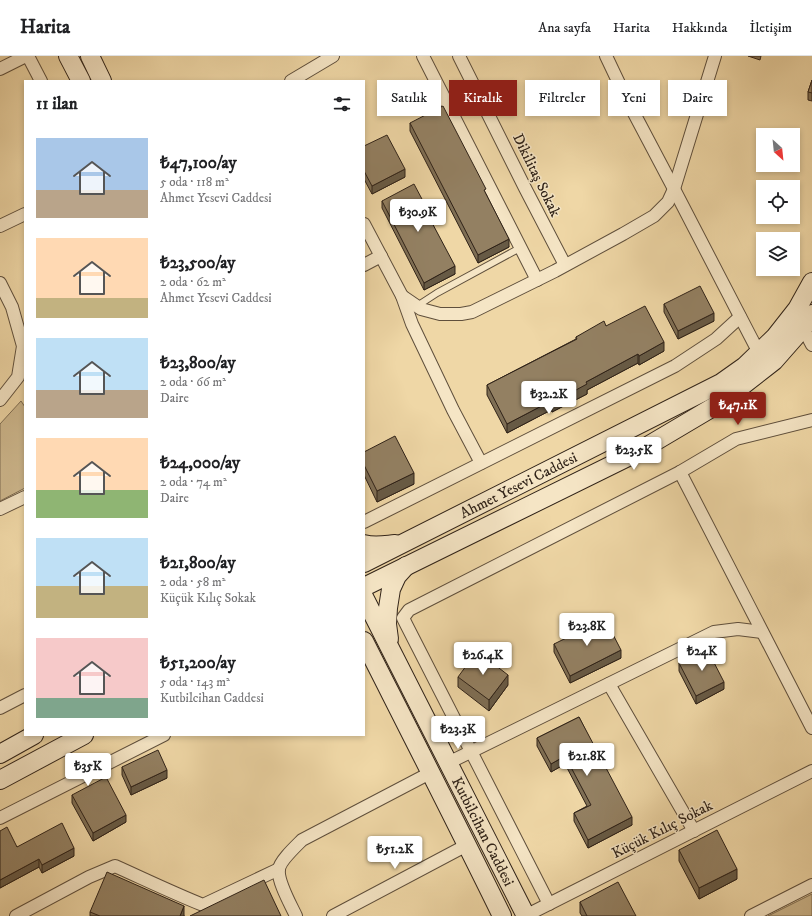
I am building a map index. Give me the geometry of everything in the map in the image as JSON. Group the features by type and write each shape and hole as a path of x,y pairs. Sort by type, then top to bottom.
{"main road":[{"path":"68,56 80,80"},
{"path":"90,56 102,80"},
{"name":"Ahmet Yesevi Caddesi","path":"365,563 721,383 746,366 775,337 797,309 812,282"},
{"name":"Ahmet Yesevi Caddesi","path":"365,586 634,454 679,428 720,403 774,362 808,321"},
{"path":"365,544 380,546 408,542"},
{"path":"391,650 387,624 391,589 397,576 407,565"},
{"name":"Kutbilcihan Caddesi","path":"365,599 526,916"},
{"name":"Kutbilcihan Caddesi","path":"365,642 502,916"},
{"path":"365,655 382,676"},
{"path":"0,754 32,736"},
{"path":"0,780 82,736"}],"street":[{"path":"0,69 27,56 40,80"},
{"path":"293,80 332,56"},
{"path":"423,56 537,280"},
{"name":"Dikilitaş Sokak","path":"459,56 524,188 565,265"},
{"path":"606,56 626,98 759,353"},
{"path":"402,296 421,309 440,314 461,314 472,312 537,280 654,216 668,202 674,189 715,56"},
{"path":"0,226 24,214"},
{"path":"365,226 402,296 412,324 453,410 481,463"},
{"path":"365,264 381,256"},
{"path":"0,283 12,307 23,346 22,378 18,377 0,400"},
{"path":"365,521 675,366 716,339 740,317"},
{"path":"808,321 812,345"},
{"path":"549,904 403,618 409,610 680,472 736,439 812,420"},
{"path":"680,472 812,728"},
{"path":"0,509 24,497"},
{"path":"448,763 714,632 738,629 762,632"},
{"path":"609,684 694,831"},
{"path":"0,708 24,696"},
{"path":"0,818 162,736"},
{"name":"Küçük Kılıç Sokak","path":"526,916 812,771"},
{"path":"296,916 280,881 279,869 286,856 302,840 430,773"},
{"path":"333,916 467,845"},
{"path":"16,916 89,877 115,866 181,897 202,905 279,869"},
{"path":"752,916 812,885"}],"lane":[{"path":"417,306 438,292 520,248"}],"shaded area":[{"path":"21,401 24,406 24,489 0,501 0,424"},
{"path":"812,894 812,916 768,916"}],"building":[{"path":"812,80 812,93 808,92"},
{"path":"443,106 486,189 484,190 509,239 478,255 410,123 424,116 441,116 441,107"},
{"path":"387,135 405,169 372,186 365,173 365,146"},
{"path":"414,184 432,218 430,219 455,266 424,283 382,201"},
{"path":"700,286 714,313 678,331 664,304"},
{"path":"645,306 664,342 586,382 587,384 552,403 551,401 507,424 487,385 577,339 576,337 604,321 606,326"},
{"path":"395,436 414,473 377,491 365,467 365,451"},
{"path":"605,619 621,650 570,676 554,644"},
{"path":"707,649 724,682 696,696 679,663"},
{"path":"477,651 508,675 489,700 458,677"},
{"path":"579,717 632,817 588,840 574,813 591,805 565,756 551,764 537,738"},
{"path":"158,750 167,770 131,787 122,767"},
{"path":"106,777 126,815 93,833 72,795"},
{"path":"62,823 74,848 42,865 39,859 0,880 0,831 7,827 17,847"},
{"path":"717,830 737,869 699,888 679,850"},
{"path":"107,872 184,906 180,916 100,916 90,912"},
{"path":"264,880 281,916 190,916"},
{"path":"618,882 636,916 587,916 580,902"}]}
